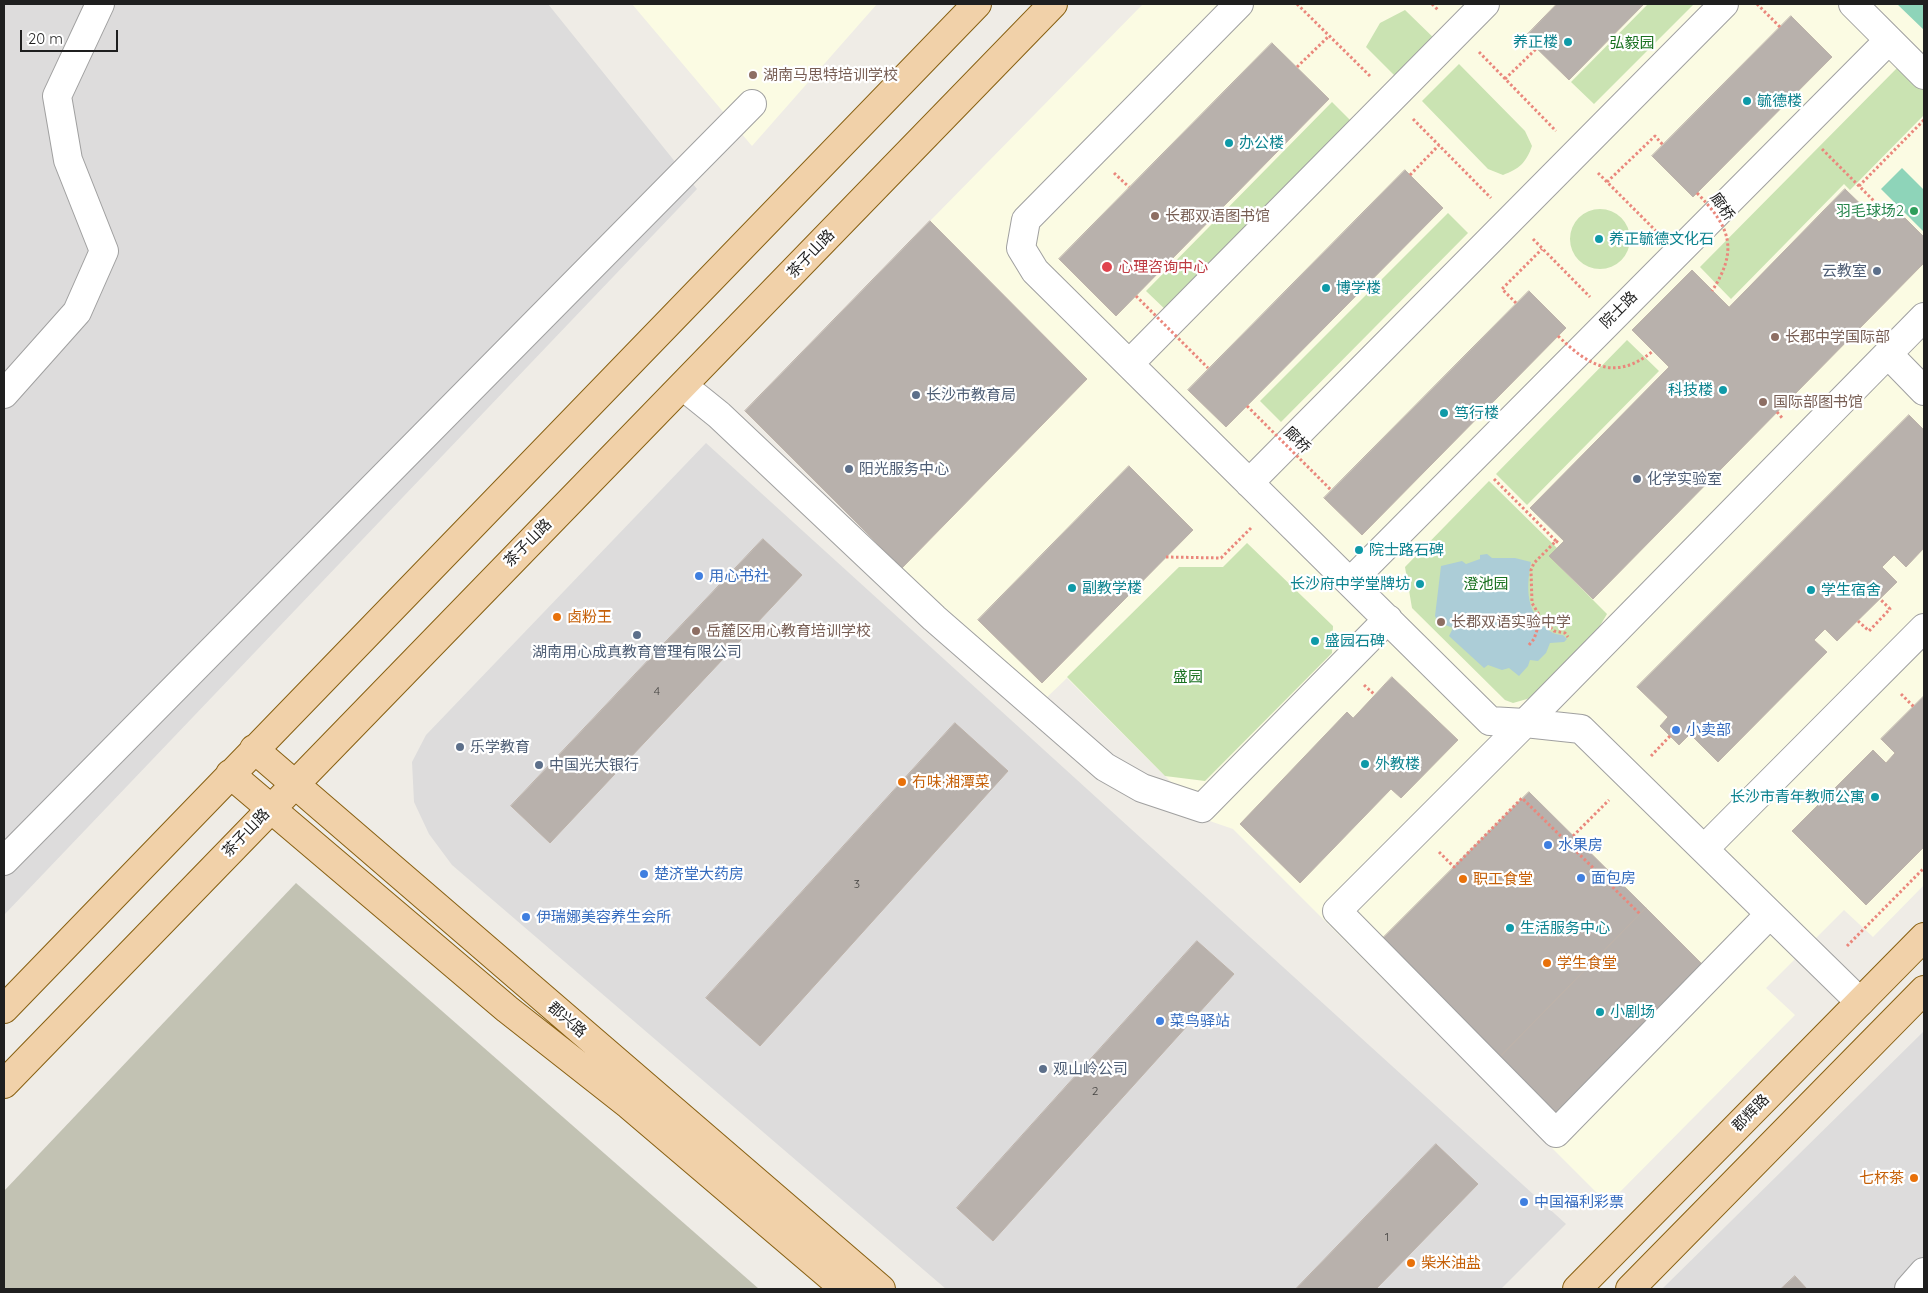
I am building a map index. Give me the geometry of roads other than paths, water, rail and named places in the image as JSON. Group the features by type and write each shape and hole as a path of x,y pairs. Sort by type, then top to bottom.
{"main road":[{"path":"4,1009 977,4"},
{"name":"茶子山路","path":"4,1084 270,808 1054,4"},
{"name":"郡兴路","path":"254,749 882,1289"},
{"name":"郡兴路","path":"230,774 507,1009 630,1105 846,1289"},
{"name":"郡辉路","path":"1577,1289 1924,937"},
{"path":"1630,1289 1924,990"}],"street":[{"path":"4,394 77,312 104,251 68,160 57,96 100,4"},
{"path":"1239,4 1026,220 1021,248 1035,271 1490,721 1581,729 1860,1002"},
{"path":"1129,364 1485,4"},
{"path":"1249,483 1724,4"},
{"path":"1853,4 1924,75"},
{"name":"院士路","path":"1350,582 1889,40"},
{"path":"4,861 752,104"},
{"path":"1770,914 1556,1133 1336,911 1525,723 1924,316"},
{"path":"1888,354 1924,391"},
{"path":"683,386 719,415 934,618 1105,767 1142,788 1202,808 1388,619"},
{"path":"1704,849 1924,628"},
{"path":"1909,1289 1924,1272"}],"water":[{"path":"1487,554 1492,558 1515,558 1531,562 1528,587 1533,611 1547,629 1563,635 1567,639 1564,642 1550,643 1546,653 1538,661 1530,660 1528,666 1519,676 1509,668 1502,670 1488,665 1484,668 1449,636 1453,628 1438,622 1435,616 1441,566 1462,561 1466,564 1480,559 1480,555"}],"place":[{"name":"养正楼","path":"1568,42"},
{"name":"湖南马思特培训学校","path":"753,75"},
{"name":"毓德楼","path":"1747,101"},
{"name":"办公楼","path":"1229,143"},
{"name":"羽毛球场2","path":"1914,211"},
{"name":"长郡双语图书馆","path":"1155,216"},
{"name":"养正毓德文化石","path":"1599,239"},
{"name":"心理咨询中心","path":"1107,267"},
{"name":"云教室","path":"1877,271"},
{"name":"博学楼","path":"1326,288"},
{"name":"长郡中学国际部","path":"1775,337"},
{"name":"科技楼","path":"1723,390"},
{"name":"长沙市教育局","path":"916,395"},
{"name":"国际部图书馆","path":"1763,402"},
{"name":"笃行楼","path":"1444,413"},
{"name":"阳光服务中心","path":"849,469"},
{"name":"化学实验室","path":"1637,479"},
{"name":"院士路石碑","path":"1359,550"},
{"name":"用心书社","path":"699,576"},
{"name":"长沙府中学堂牌坊","path":"1420,584"},
{"name":"副教学楼","path":"1072,588"},
{"name":"学生宿舍","path":"1811,590"},
{"name":"卤粉王","path":"557,617"},
{"name":"长郡双语实验中学","path":"1441,622"},
{"name":"岳麓区用心教育培训学校","path":"696,631"},
{"name":"湖南用心成真教育管理有限公司","path":"637,635"},
{"name":"盛园石碑","path":"1315,641"},
{"name":"小卖部","path":"1676,730"},
{"name":"乐学教育","path":"460,747"},
{"name":"外教楼","path":"1365,764"},
{"name":"中国光大银行","path":"539,765"},
{"name":"冇味·湘潭菜","path":"902,782"},
{"name":"长沙市青年教师公寓","path":"1875,797"},
{"name":"水果房","path":"1548,845"},
{"name":"楚济堂大药房","path":"644,874"},
{"name":"面包房","path":"1581,878"},
{"name":"职工食堂","path":"1463,879"},
{"name":"伊瑞娜美容养生会所","path":"526,917"},
{"name":"生活服务中心","path":"1510,928"},
{"name":"学生食堂","path":"1547,963"},
{"name":"小剧场","path":"1600,1012"},
{"name":"菜鸟驿站","path":"1160,1021"},
{"name":"观山岭公司","path":"1043,1069"},
{"name":"七杯茶","path":"1914,1178"},
{"name":"中国福利彩票","path":"1524,1202"},
{"name":"柴米油盐","path":"1411,1263"}],"park label":[{"name":"弘毅园","path":"1632,43"},
{"name":"澄池园","path":"1486,584"},
{"name":"盛园","path":"1188,677"}]}
